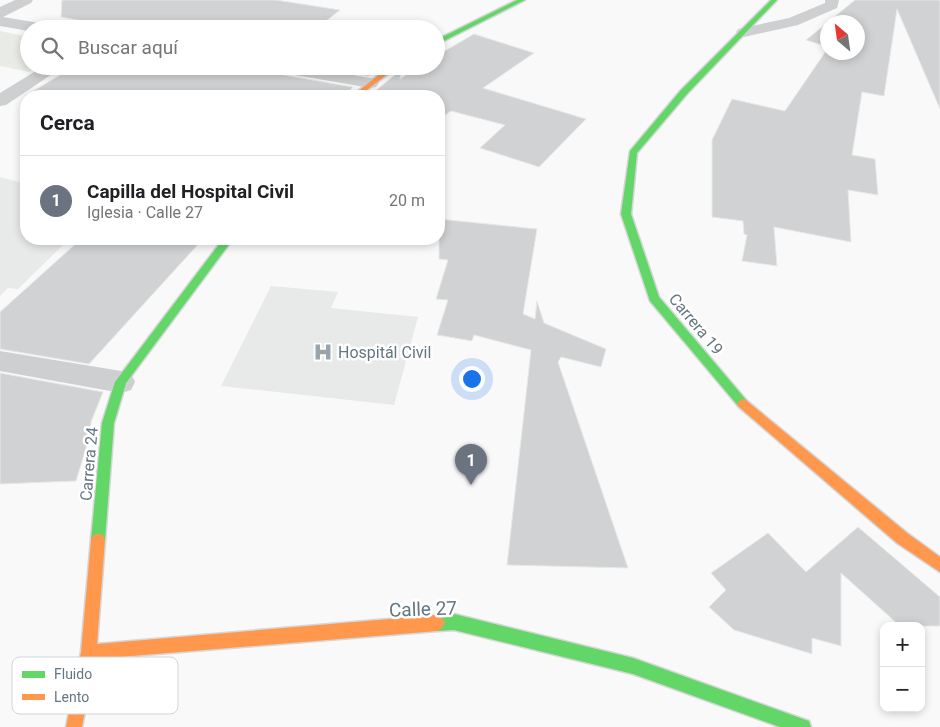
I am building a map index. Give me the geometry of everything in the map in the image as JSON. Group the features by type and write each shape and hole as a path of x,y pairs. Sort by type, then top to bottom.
{"street":[{"path":"0,13 26,0"},
{"path":"445,38 522,0"},
{"name":"Carrera 19","path":"774,0 684,92 633,153 626,214 654,298 741,402 902,538 940,565"},
{"path":"744,32 793,22 832,4 832,0"},
{"path":"0,21 20,24"},
{"path":"0,101 42,75"},
{"path":"324,75 370,83"},
{"path":"362,90 382,75"},
{"name":"Carrera 24","path":"88,657 108,423 121,382 224,245"},
{"path":"0,361 121,382"},
{"name":"Calle 27","path":"89,652 454,622 633,666 803,727"},
{"name":"Carrera 24","path":"74,727 77,714"}],"shaded area":[{"path":"0,31 20,35 20,70 0,66"},
{"path":"0,177 20,182 20,245 63,245 18,289 8,288 0,296"},
{"name":"Hospitál Civil","path":"271,286 338,292 331,308 418,317 394,405 221,386"}],"building":[{"path":"62,0 276,0 340,10 327,20 78,20 61,17"},
{"path":"855,0 940,0 940,109 897,9 884,96 862,92 852,155 875,159 878,195 848,190 851,242 774,227 777,266 742,261 747,235 744,234 743,221 712,217 712,140 732,99 785,111 820,60 865,60 865,15 837,15"},
{"path":"820,29 820,44 806,40"},
{"path":"474,34 534,53 483,88 586,119 539,167 480,148 505,125 451,111 445,115 445,90 376,90 395,75 400,75 400,79 406,75 445,75 445,51"},
{"path":"60,75 283,75 353,87 350,90 35,90"},
{"path":"445,220 537,229 523,314 535,319 537,301 544,323 606,349 601,367 561,357 558,362 628,568 507,565 531,350 474,335 472,341 437,335 448,300 436,299 448,260 439,259 439,245 445,245"},
{"path":"74,245 198,245 89,364 0,349 0,312"},
{"path":"0,373 103,392 91,422 90,435 76,481 0,484"},
{"path":"858,527 940,597 940,626 925,626 925,622 896,622 841,573 841,646 812,638 812,654 734,630 709,607 726,590 711,573 768,533 806,572"}],"traffic: fast":[{"path":"445,38 522,0"},
{"path":"743,404 654,298 626,214 633,153 684,92 774,0"},
{"path":"98,540 108,423 121,382 224,245"},
{"path":"437,623 454,622 633,666 803,727"}],"traffic: slow":[{"path":"363,90 383,75"},
{"path":"743,404 902,538 940,565"},
{"path":"88,657 98,540"},
{"path":"89,652 437,623"},
{"path":"74,727 77,714"}],"place":[{"name":"Hospitál Civil","path":"323,352"},
{"name":"Capilla del Hospital Civil","path":"471,485"}]}
